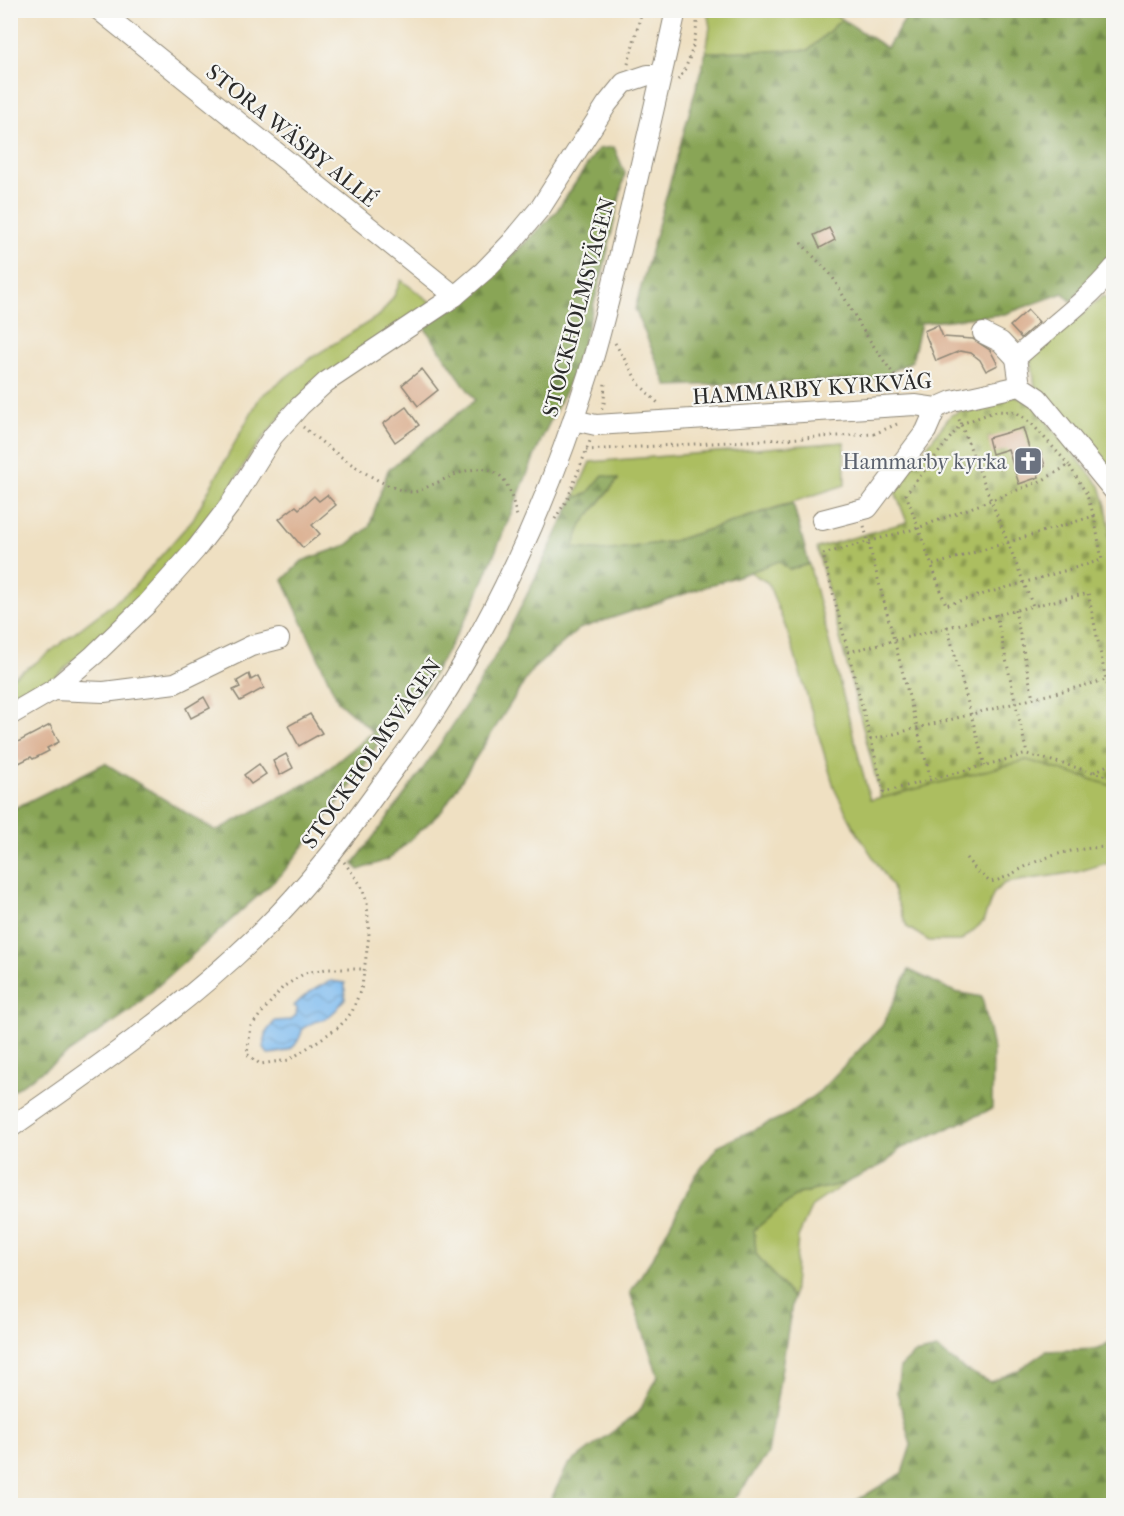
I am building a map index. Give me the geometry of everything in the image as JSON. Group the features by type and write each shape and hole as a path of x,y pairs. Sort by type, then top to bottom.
{"street":[{"name":"STORA WÄSBY ALLÉ","path":"99,10 455,296"},
{"name":"STOCKHOLMSVÄGEN","path":"10,1128 115,1055 187,999 266,927 358,818 427,722 458,672 531,529 589,372 606,314 676,10"},
{"path":"10,715 53,690 94,655 147,604 196,549 230,505 273,436 326,382 455,296 484,271 541,207 607,104 624,83 648,75 661,75"},
{"path":"1016,358 1074,310 1099,286 1113,268"},
{"path":"983,333 1001,342 1016,358 1020,386 1038,398 1113,491"},
{"name":"HAMMARBY KYRKVÄG","path":"573,420 596,425 910,413 1020,386"},
{"path":"822,520 868,508 944,404"},
{"path":"53,690 104,692 175,683 251,646 279,639"}],"path":[{"path":"624,83 642,10"},
{"path":"586,450 874,434 910,413 832,276 801,243"},
{"path":"614,341 639,384 676,421"},
{"path":"944,404 961,424 1033,606"},
{"path":"996,411 1017,412 1033,425 1069,465 1086,493 1094,516 1102,560 946,605 906,494 961,424 996,411"},
{"path":"291,416 332,451 385,484 414,492 472,470 486,469 500,475 507,487 519,522"},
{"path":"1069,465 1041,481 918,528 823,554 884,792 1027,754 1113,778"},
{"path":"860,510 931,780"},
{"path":"933,565 1094,516"},
{"path":"848,652 1088,593 1113,705"},
{"path":"1015,610 1033,698"},
{"path":"996,614 1027,754"},
{"path":"947,626 985,766"},
{"path":"870,740 1113,678"},
{"path":"1094,772 1113,762"},
{"path":"966,858 978,873 990,882 1001,880 1049,857 1090,847 1113,847"},
{"path":"332,850 346,864 361,885 367,902 369,935 362,986 352,1012 339,1027 289,1060 260,1064 247,1054 251,1026 283,987 305,973 326,969 363,969"}],"green space":[{"path":"707,11 829,11 842,19 809,50 706,52 710,27"},
{"path":"910,11 1113,11 1113,257 1111,261 1071,301 1063,293 1005,314 921,323 912,361 878,379 667,386 635,309 706,52 809,50 842,19 887,48"},
{"path":"614,147 625,173 603,271 575,371 542,438 473,606 425,689 388,726 358,777 281,875 130,1011 11,1092 10,803 15,808 105,763 216,831 320,776 373,732 338,701 283,580 302,561 347,545 369,527 388,470 475,400 424,327 474,293 556,212 598,149"},
{"path":"401,280 432,303 289,406 249,456 213,518 141,600 53,679 11,707 11,678 34,664 132,589 193,519 260,397 311,358 380,315 394,296"},
{"path":"1103,296 1113,302 1113,474 1035,386 1031,358"},
{"path":"1013,396 1030,401 1100,486 1106,506 1114,550 1113,786 1027,760 881,798 817,548 907,522 894,489 951,415 978,404"},
{"path":"844,442 845,485 673,541 605,551 573,548 582,524 618,480 603,475 587,494 574,498 590,462"},
{"path":"603,475 618,479 582,524 573,548 605,551 673,541 793,503 809,564 789,570 779,561 579,629 532,670 442,811 389,859 359,870 353,864 430,759 483,677 519,612 574,498 587,494"},
{"path":"779,561 789,570 809,564 870,800 1027,760 1113,786 1113,863 1077,872 1005,883 994,892 983,922 961,941 929,941 907,927 891,885 854,828 835,790 789,636 768,583 750,572"},
{"path":"909,970 955,992 982,997 993,1049 992,1109 900,1149 886,1163 846,1183 798,1194 754,1230 756,1254 793,1298 768,1454 730,1505 548,1505 568,1465 639,1412 658,1376 630,1292 653,1257 696,1175 719,1145 789,1114 820,1091 882,1026"},
{"path":"846,1183 812,1206 798,1237 793,1298 756,1254 754,1230 798,1194"},
{"path":"1113,1340 1113,1505 849,1505 902,1473 911,1445 897,1392 900,1367 914,1354 937,1349 964,1369 990,1382 1017,1371 1046,1351 1098,1349"}],"water":[{"path":"331,981 345,983 345,999 337,1009 326,1019 303,1028 298,1041 291,1049 268,1054 263,1047 267,1031 275,1021 290,1020 296,1015 297,1008 294,1006 298,1002 311,991"}],"building":[{"path":"829,228 835,240 820,248 814,235"},
{"path":"1028,310 1039,322 1021,338 1010,326"},
{"path":"938,325 943,337 973,339 990,350 998,365 986,371 980,360 971,353 960,351 936,361 924,331"},
{"path":"422,369 438,390 418,406 402,385"},
{"path":"406,407 419,425 395,442 383,424"},
{"name":"Hammarby kyrka","path":"1023,428 1031,455 1041,453 1045,466 1037,469 1039,477 1019,484 1008,449 992,454 988,438"},
{"path":"327,495 336,505 312,525 320,534 303,548 279,519 296,506 299,509 314,496 319,501"},
{"path":"249,674 251,680 258,676 264,688 240,701 233,690 240,687 237,681"},
{"path":"204,697 210,708 191,718 186,708"},
{"path":"310,714 322,733 299,746 288,726"},
{"path":"50,725 59,742 47,748 49,751 19,763 10,746"},
{"path":"286,754 293,768 280,775 273,761"},
{"path":"259,764 266,774 251,784 244,775"}],"place":[{"name":"Hammarby kyrka","path":"1028,461"}]}
